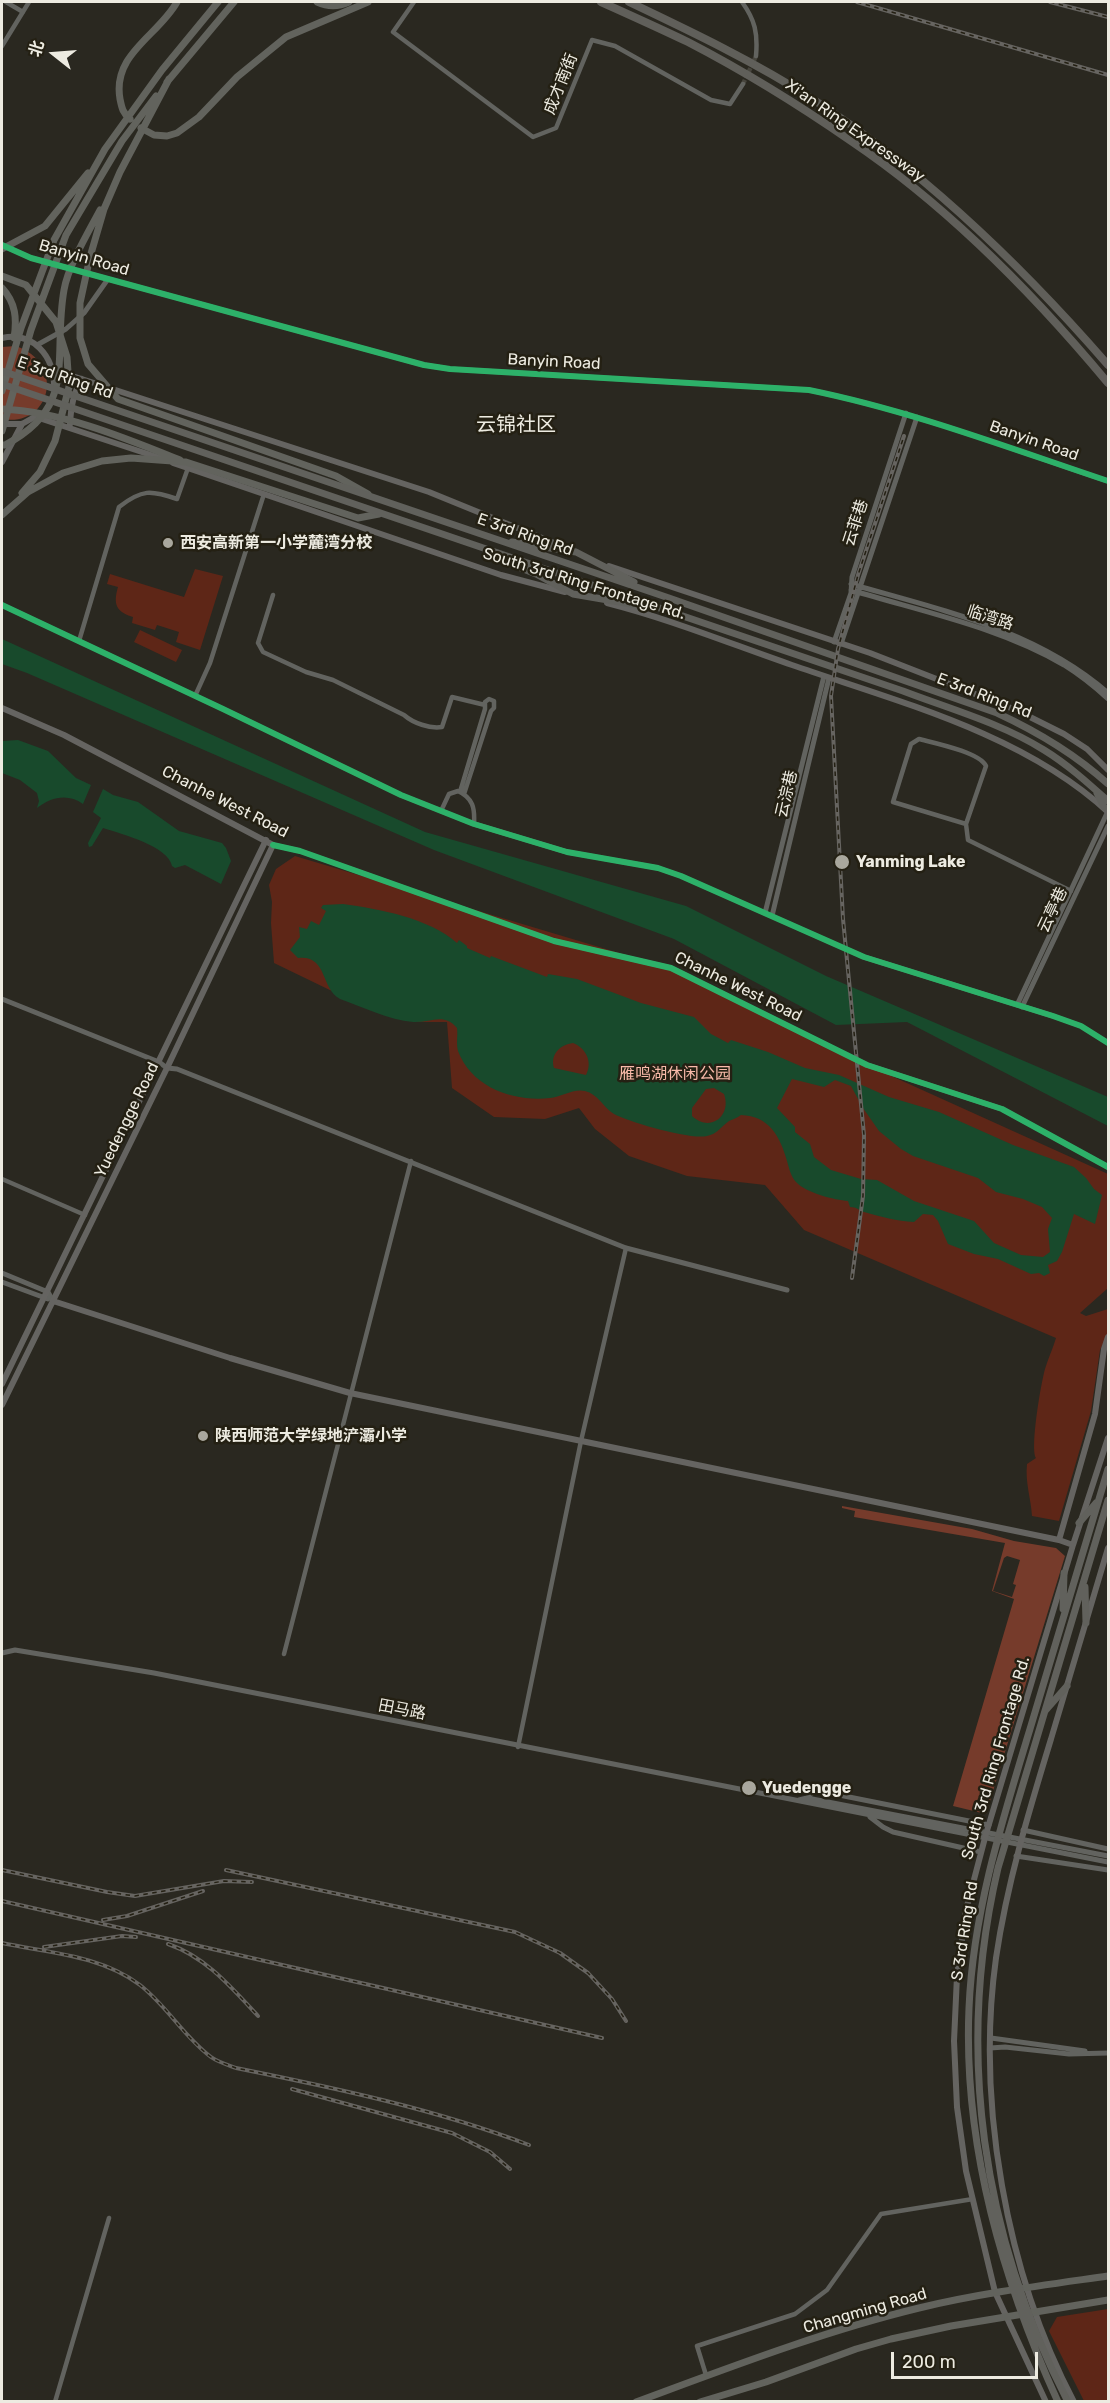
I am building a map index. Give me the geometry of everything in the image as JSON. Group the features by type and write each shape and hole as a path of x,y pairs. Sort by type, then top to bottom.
{"highway":[{"name":"Xi'an Ring Expressway","path":"601,2 698,48 773,90 852,142 926,198 996,260 1062,328 1108,383"},
{"name":"Xi'an Ring Expressway","path":"629,2 756,65 813,100 858,132 960,214 1027,276 1108,365"},
{"name":"E 3rd Ring Rd","path":"2,368 37,383 669,598 997,713 1037,732 1064,749 1108,784"},
{"name":"E 3rd Ring Rd","path":"2,384 903,691 998,727 1044,750 1094,788 1107,808"},
{"path":"446,537 536,574 573,594 659,609"},
{"path":"492,538 576,552 669,598"},
{"name":"S 3rd Ring Rd","path":"1058,2402 1023,2321 1008,2277 980,2167 968,2045 981,1904 996,1839 1108,1469"},
{"path":"1080,1523 1100,1498"},
{"name":"S 3rd Ring Rd","path":"1068,2402 1041,2345 1019,2289 1003,2237 988,2173 981,2108 974,1991 987,1916 1006,1840 1108,1500"},
{"path":"1062,1622 1064,1573"},
{"path":"1084,1578 1086,1623"},
{"path":"1044,1713 1067,1686"}],"main road":[{"path":"177,2 124,65 118,86 122,112 146,132 166,136 177,133 199,117 237,77 286,37 368,2"},
{"path":"2,247 45,226 67,201 162,70 218,2"},
{"path":"2,431 31,330 66,236 122,141 234,2"},
{"path":"316,2 341,6 349,2"},
{"path":"2,445 27,434 49,410 59,380 59,346 64,287 84,241 169,80"},
{"path":"2,391 21,328 54,240 105,149"},
{"path":"120,172 104,209 80,303 80,338 88,364 118,399 336,476 378,499"},
{"path":"2,276 26,285 56,322 67,357 69,387 55,441 40,472 2,515"},
{"path":"2,288 9,296 15,311 10,362"},
{"path":"2,338 23,338 37,345 45,353 54,370 52,396 44,409 36,417 22,424 2,424"},
{"name":"South 3rd Ring Frontage Rd.","path":"54,370 429,492 632,575 838,643 988,699 1037,720 1087,749 1108,770"},
{"path":"70,427 71,404 82,379"},
{"path":"2,409 27,410 54,416 187,465 358,518 380,514"},
{"name":"South 3rd Ring Frontage Rd.","path":"36,417 187,465 264,494 501,575 621,606 968,728 1028,754 1107,808"},
{"path":"2,462 22,424"},
{"path":"8,509 28,492 63,473 102,461 131,458 187,465"},
{"name":"Chanhe West Road","path":"2,708 64,735 273,845"},
{"name":"Yuedengge Road","path":"2,1384 266,840"},
{"name":"Yuedengge Road","path":"2,1405 273,845"},
{"path":"53,1301 230,1358 350,1393 781,1481 1059,1540 1073,1545"},
{"path":"1059,1540 1095,1414 1104,1349 1108,1337"},
{"name":"South 3rd Ring Frontage Rd.","path":"1046,2402 994,2292 973,2199 957,2107 954,2041 957,1976 966,1910 981,1852 1064,1573 1108,1438"},
{"path":"1074,2402 1055,2365 1035,2312 1015,2244 994,2131 990,2048 996,1958 1016,1856 1107,1556"},
{"name":"Changming Road","path":"636,2402 706,2375 880,2319 994,2292 1108,2276"},
{"name":"Changming Road","path":"700,2402 766,2382 882,2341 951,2326 1108,2300"}],"street":[{"path":"6,2 23,12"},
{"path":"2,46 29,2"},
{"name":"成才南街","path":"414,2 393,32 533,137 556,128 592,40 615,46 711,100 730,104 743,84"},
{"path":"742,2 755,24 758,39 756,56"},
{"name":"Banyin Road","path":"2,247 31,258 424,365 462,370 809,390 866,401 1108,481"},
{"path":"37,345 66,329 84,313 108,279"},
{"name":"云菲巷","path":"838,643 851,587 906,413"},
{"name":"云菲巷","path":"838,643 859,589 917,417"},
{"path":"79,641 119,507 152,490 177,499 187,465"},
{"path":"195,696 210,663 264,494"},
{"name":"临湾路","path":"851,587 969,619 1027,640 1077,668 1108,693"},
{"name":"临湾路","path":"859,589 1021,643 1066,666 1108,699"},
{"path":"273,595 258,643 263,652 306,672 333,680 410,720 435,728 442,728 452,697 485,705"},
{"path":"2,605 401,795 441,811 474,824 567,852 658,868 691,880 864,957 1081,1026 1108,1043"},
{"name":"云淙巷","path":"765,913 826,677"},
{"name":"云淙巷","path":"772,916 826,677"},
{"path":"489,699 494,701 494,708 490,711 462,793 485,702 489,699"},
{"path":"966,824 893,802 911,744 919,739 959,750 984,762 986,766 966,824 968,840 1071,891"},
{"path":"441,811 449,794 462,793 468,796 475,809 474,824"},
{"path":"1020,1006 1107,808"},
{"name":"云亭巷","path":"1020,1006 1108,826"},
{"name":"Chanhe West Road","path":"273,845 300,851 554,941 671,968 867,1065 1002,1109 1108,1167"},
{"path":"2,1000 159,1062 167,1068 177,1069 626,1248 787,1290"},
{"path":"284,1654 411,1161"},
{"path":"2,1179 85,1215"},
{"path":"518,1747 581,1441 626,1248"},
{"path":"2,1273 48,1292 53,1301"},
{"path":"2,1282 53,1301"},
{"name":"田马路","path":"2,1653 15,1650 154,1673 869,1816 901,1818"},
{"path":"807,1798 813,1792 819,1791 989,1825"},
{"path":"797,1800 807,1798 1108,1862"},
{"path":"869,1816 893,1832 981,1852"},
{"path":"901,1818 1108,1856"},
{"path":"1023,1830 1108,1849"},
{"path":"1016,1856 1108,1870"},
{"path":"991,2038 1095,2053"},
{"path":"990,2048 1060,2054 1108,2053"},
{"path":"706,2375 697,2346 795,2314 827,2290 881,2214 973,2199"},
{"path":"55,2402 109,2218"}],"green space":[{"path":"195,569 223,576 200,650 176,642 179,632 157,625 155,630 132,623 133,617 123,613 117,606 118,587 107,584 110,574 184,597"},
{"path":"140,630 182,650 176,662 134,642"},
{"name":"雁鸣湖休闲公园","path":"295,856 666,967 867,1065 1108,1174 1108,1288 1080,1313 1086,1316 1108,1309 1108,1334 1100,1350 1091,1411 1059,1521 1032,1516 1027,1484 1027,1464 1036,1458 1035,1429 1045,1369 1056,1338 804,1230 765,1185 687,1176 629,1156 595,1129 579,1108 545,1119 494,1117 452,1088 447,1022 414,1022 336,993 274,963 272,902 269,885 276,869"},
{"path":"1108,2309 1108,2401 1084,2401 1049,2331 1057,2317"}],"shaded area":[{"path":"16,346 32,355 42,366 47,379 46,393 41,405 32,414 18,419 2,419 2,347"},
{"path":"2,639 425,832 686,906 826,976 1108,1097 1108,1126 907,1022 836,1025 674,939 434,850 2,664"},
{"path":"18,740 48,751 76,778 91,785 83,804 71,798 60,798 48,801 37,808 39,801 37,793 20,780 2,773 2,741"},
{"path":"103,789 113,795 138,802 179,831 222,843 231,861 221,884 185,865 175,868 162,852 153,847 132,837 103,828 92,846 89,847 88,843 101,818 93,812"},
{"path":"343,904 403,916 446,934 457,943 459,940 467,948 490,958 491,956 547,977 548,974 577,979 641,1003 694,1017 711,1034 728,1043 731,1040 768,1052 805,1068 839,1075 889,1097 939,1112 1013,1145 1074,1167 1102,1195 1095,1224 1074,1214 1062,1252 1057,1261 1048,1265 1050,1273 1044,1276 1039,1273 1031,1274 998,1259 974,1254 948,1244 933,1215 923,1214 914,1222 901,1221 850,1207 848,1201 813,1193 793,1178 781,1143 772,1129 766,1123 751,1116 741,1115 716,1132 699,1137 660,1130 614,1114 593,1095 585,1091 536,1099 522,1098 496,1090 473,1075 464,1064 458,1051 457,1028 452,1023 442,1019 404,1021 340,999 329,988 319,967 314,962 308,958 298,958 290,950 300,937 299,927 307,929 311,921 319,925 326,911 321,908 323,905","holes":["573,1043 582,1048 587,1056 589,1065 586,1075 554,1068 553,1058 557,1051","792,1079 824,1087 835,1080 851,1086 879,1131 901,1149 913,1156 978,1178 996,1192 1042,1207 1052,1218 1048,1229 1050,1252 1043,1257 1021,1255 994,1243 974,1221 914,1201 877,1180 861,1179 831,1170 814,1157 810,1144 795,1132 795,1127 777,1108","714,1088 724,1094 726,1102 725,1109 718,1120 706,1123 692,1116 692,1108 706,1089"]},
{"path":"842,1506 972,1529 1014,1541 1056,1548 1065,1556 986,1814 953,1806 1014,1599 992,1591 1005,1543 854,1517 855,1511 842,1508","holes":["1007,1556 1020,1560 1012,1597 993,1591 1004,1558"]}],"tunnel":[{"path":"743,84 756,56"}],"railway":[{"path":"857,2 1108,75"},
{"path":"1050,2 1108,17"},
{"path":"852,1278 863,1196 864,1135 843,919 831,696 838,649 858,575 904,436"},
{"path":"2,1870 135,1896 224,1881 252,1882"},
{"path":"226,1870 515,1932 560,1953 588,1973 612,1999 626,2021"},
{"path":"103,1920 127,1916 203,1891"},
{"path":"2,1901 602,2038"},
{"path":"44,1947 122,1936 136,1937"},
{"path":"2,1943 74,1956 125,1975 150,1993 201,2049 226,2065 421,2110 529,2145"},
{"path":"168,1944 206,1965 228,1984 258,2016"},
{"path":"292,2089 452,2133 490,2152 510,2169"}],"cycle path":[{"path":"2,245 31,258 424,365 450,369 809,390 923,419 1108,481"},
{"path":"2,605 401,795 474,824 567,852 658,868 864,957 1053,1016 1081,1026 1108,1043"},
{"path":"273,845 300,851 554,941 671,968 867,1065 1002,1109 1108,1167"}],"place":[{"name":"西安高新第一小学麓湾分校","path":"168,543"},
{"name":"Yanming Lake","path":"842,862"},
{"name":"陕西师范大学绿地浐灞小学","path":"203,1436"},
{"name":"Yuedengge","path":"749,1788"}],"district":[{"name":"云锦社区","path":"516,425"}]}
